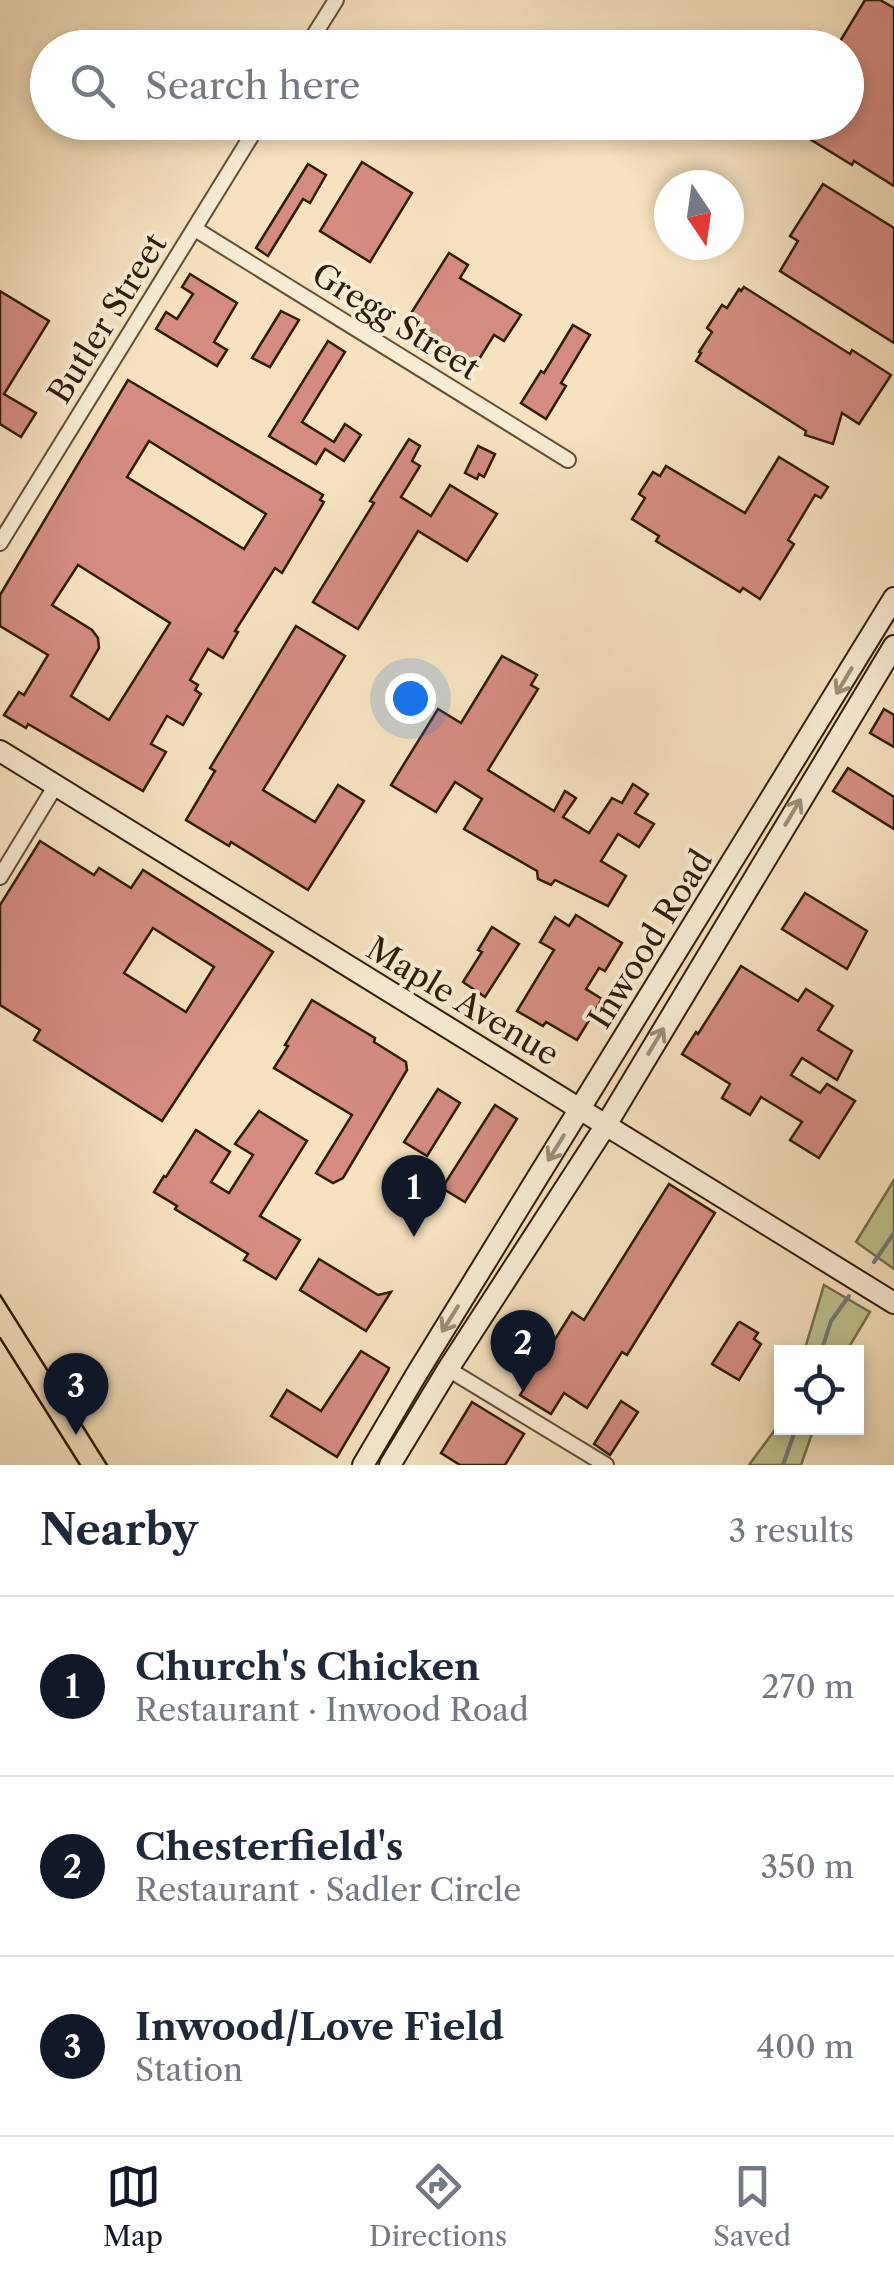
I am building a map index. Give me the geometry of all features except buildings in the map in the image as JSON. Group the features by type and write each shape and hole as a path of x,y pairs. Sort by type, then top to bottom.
{"main road":[{"name":"Inwood Road","path":"363,1465 894,598"},
{"name":"Inwood Road","path":"390,1465 606,1125 894,646"},
{"name":"Maple Avenue","path":"0,751 894,1303"},
{"path":"797,758 818,770"},
{"path":"672,961 689,985"},
{"path":"502,1236 526,1250"},
{"path":"427,1356 448,1369"}],"street":[{"path":"317,30 336,0"},
{"name":"Butler Street","path":"0,543 249,140"},
{"name":"Gregg Street","path":"195,229 568,460"},
{"path":"0,877 56,786"},
{"path":"448,1369 606,1465"}],"green space":[{"path":"894,1180 894,1269 856,1242"},
{"path":"824,1285 870,1312 850,1345 806,1345"},
{"path":"774,1431 774,1435 812,1435 801,1465 749,1465"}],"waterway":[{"path":"874,1262 894,1233"},
{"path":"823,1345 831,1321 849,1296"},
{"path":"783,1465 794,1435"}],"tram line":[{"path":"0,1295 107,1465"},
{"path":"0,1338 80,1465"}],"place":[{"name":"Church's Chicken","path":"414,1237"},
{"name":"Chesterfield's","path":"523,1392"},
{"name":"Inwood/Love Field","path":"76,1435"}]}
